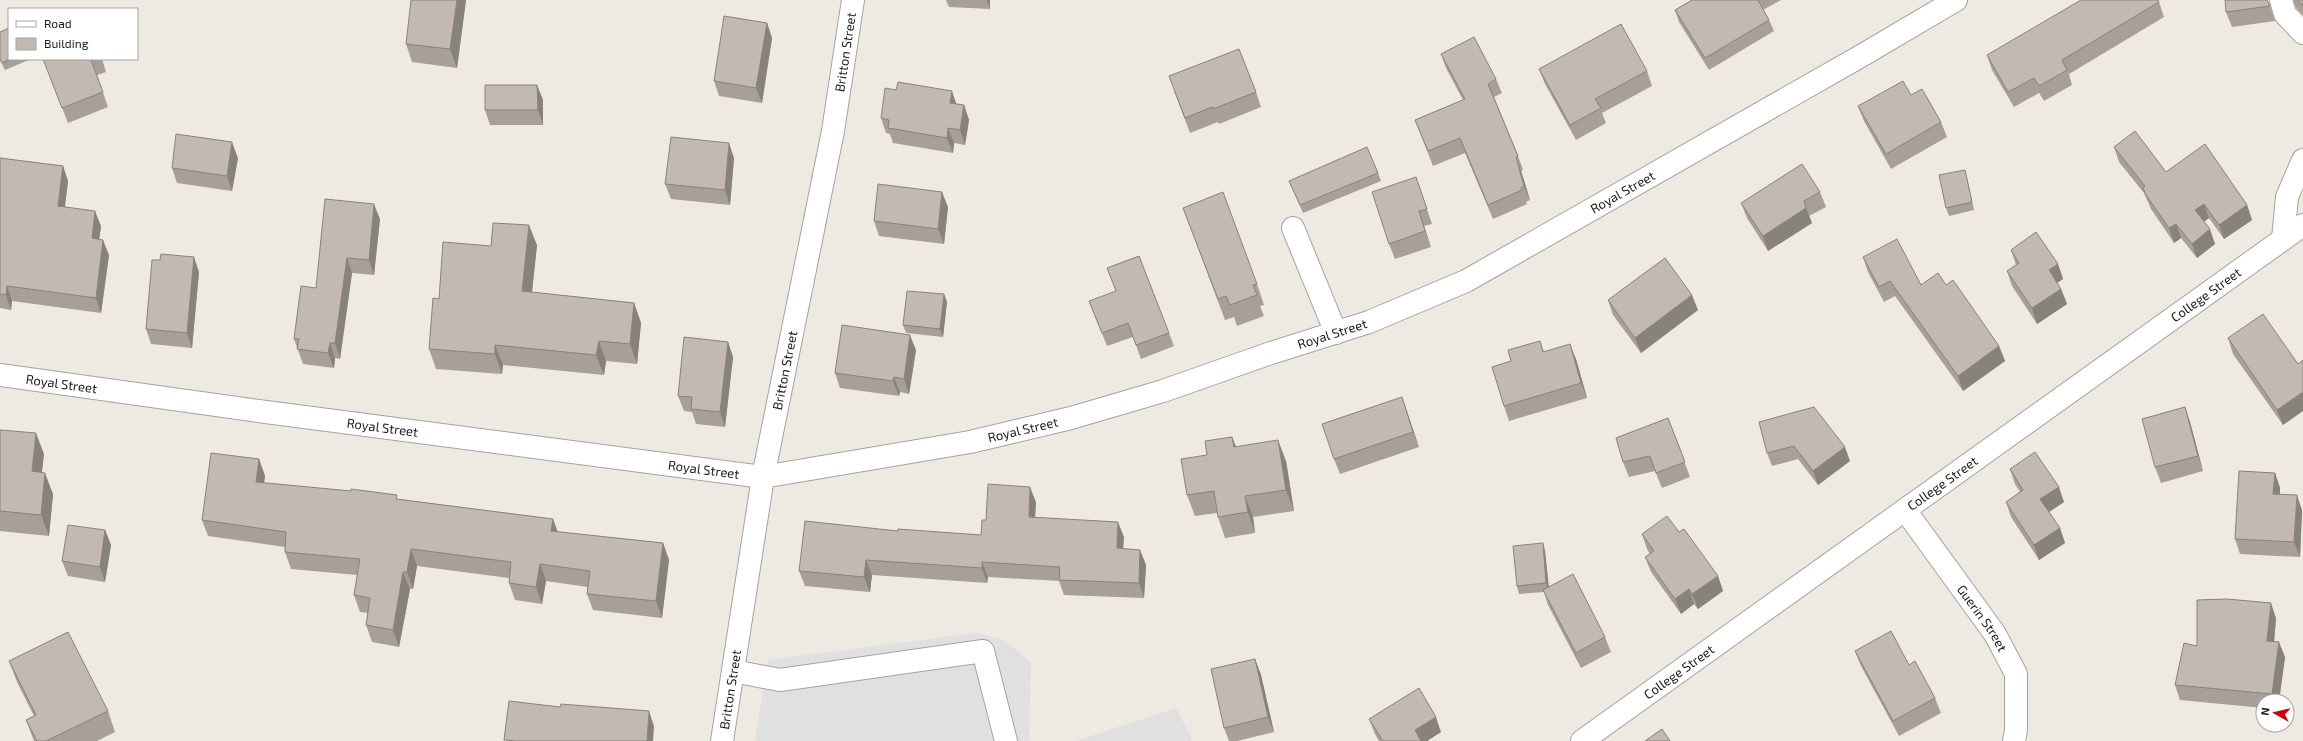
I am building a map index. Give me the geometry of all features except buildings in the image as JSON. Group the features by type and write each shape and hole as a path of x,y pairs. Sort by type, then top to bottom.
{"street":[{"name":"Britton Street","path":"722,741 763,477 833,131 853,0"},
{"name":"Royal Street","path":"0,375 312,418 763,477 970,442 1072,418 1163,391 1271,352 1369,322 1466,281 1855,60 1956,0"},
{"path":"2281,0 2285,14 2303,33"},
{"path":"2284,239 2287,197 2303,160"},
{"name":"College Street","path":"1582,741 2303,225"},
{"path":"1293,228 1336,333"},
{"name":"Guerin Street","path":"1905,510 1995,634 2016,674 2016,730 2014,741"},
{"path":"733,671 780,680 983,651 1006,741"}],"shaded area":[{"path":"975,633 1005,640 1031,663 1029,741 755,741 768,660"},
{"path":"1176,708 1193,741 1076,741"}]}
